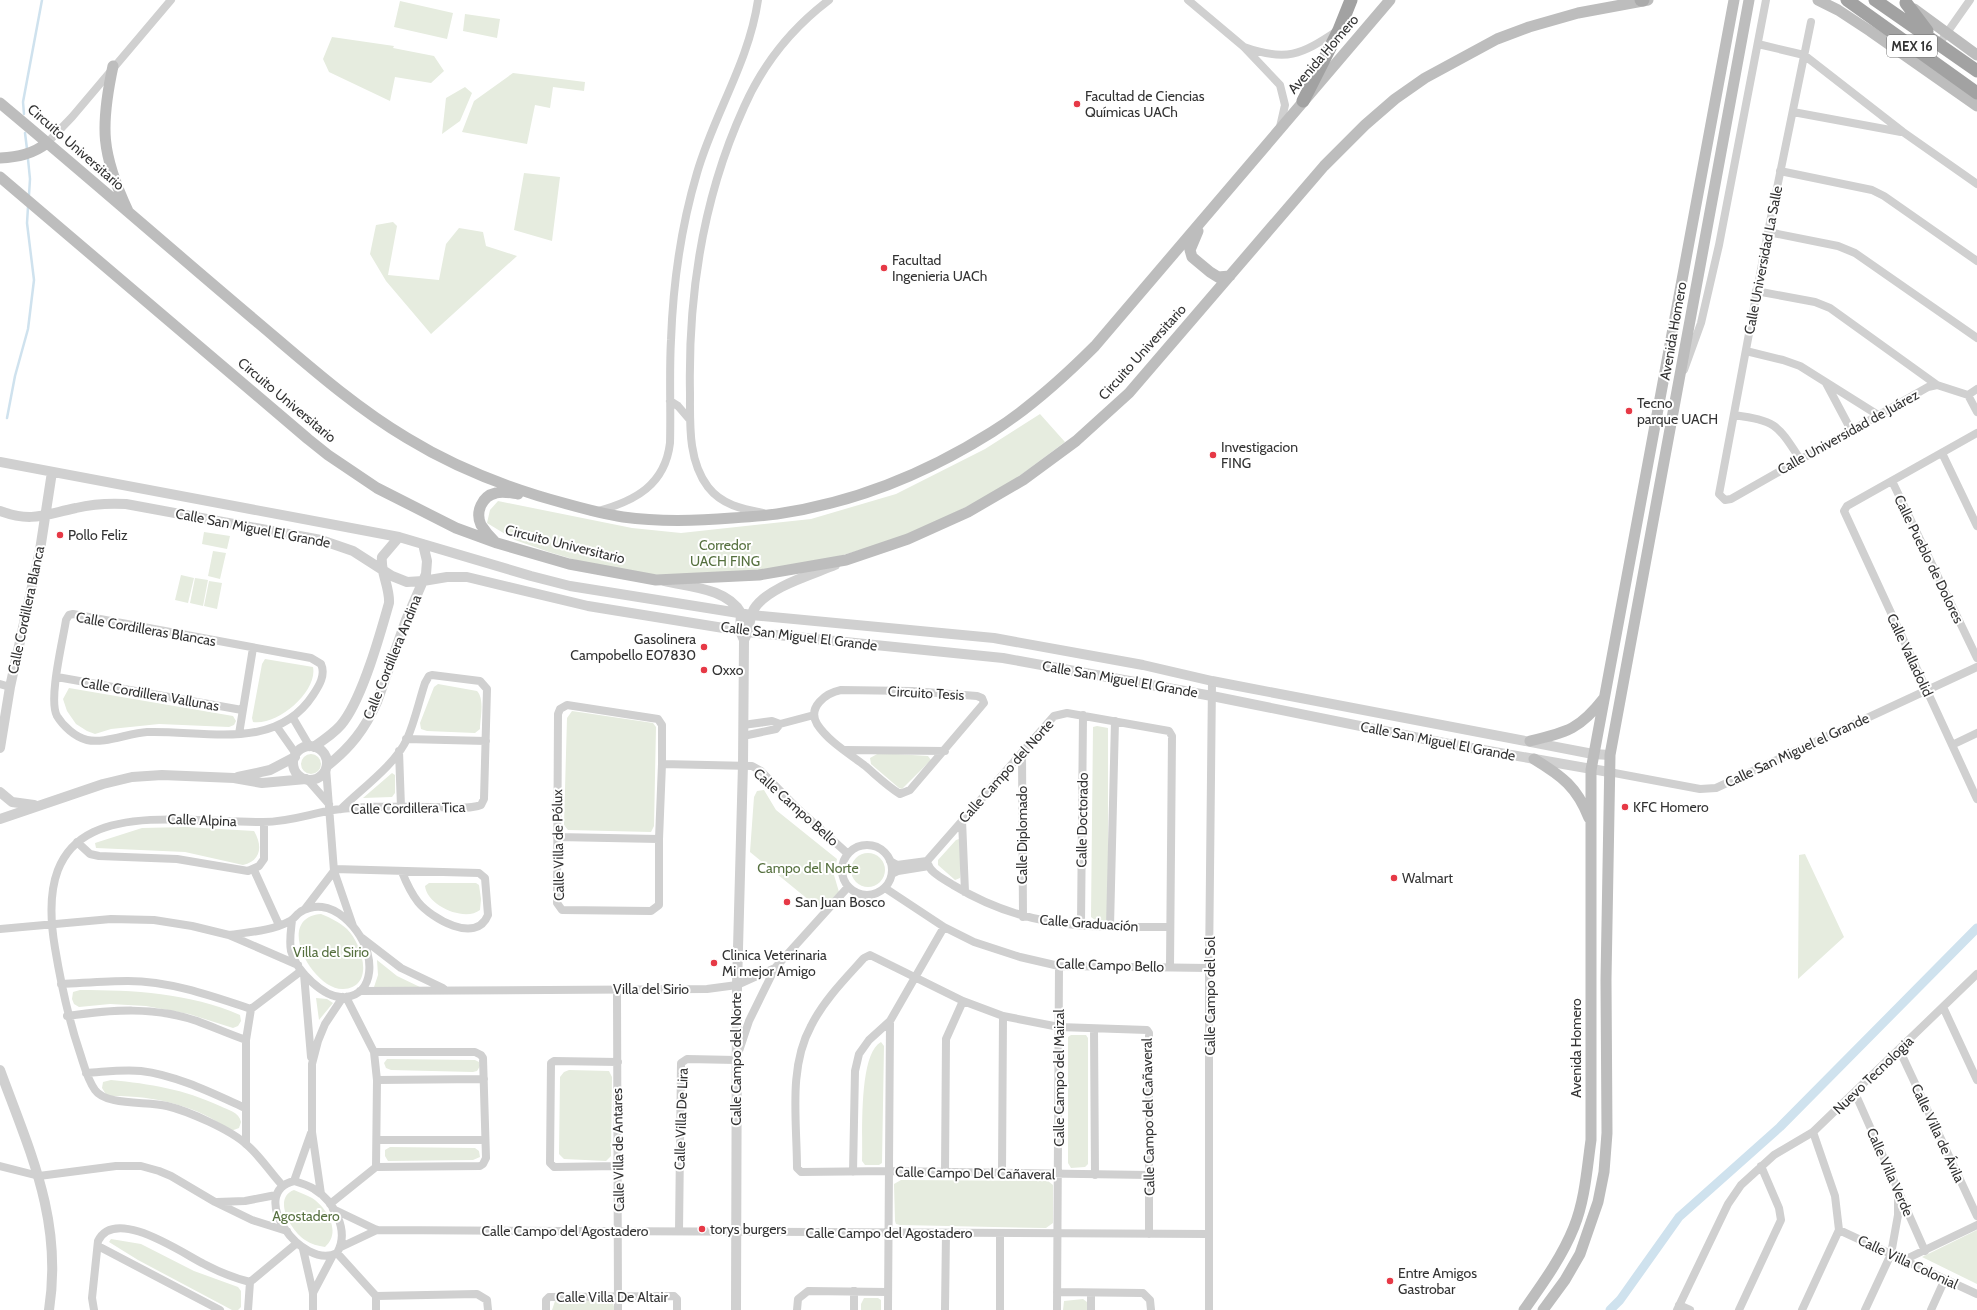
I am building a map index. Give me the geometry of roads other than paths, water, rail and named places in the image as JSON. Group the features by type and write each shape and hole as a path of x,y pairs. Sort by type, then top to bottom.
{"highway":[{"path":"1303,101 1339,30 1351,0"},
{"name":"MEX 16","path":"1846,0 1977,93"},
{"name":"MEX 16","path":"1875,0 1940,39 1977,71"},
{"path":"1904,2 1940,39"}],"main road":[{"name":"Avenida Homero","path":"1280,128 1390,0"},
{"name":"Circuito Universitario","path":"0,177 328,455 377,488 404,503 456,528 497,544 569,564 656,580 759,575 846,560 908,539 955,518 993,498 1051,461 1087,432 1129,393 1324,166 1395,99 1425,78 1497,39 1529,27 1578,13 1648,0"},
{"name":"Avenida Homero","path":"1524,1310 1552,1272 1575,1226 1583,1194 1591,1140 1591,770 1593,754 1608,684 1719,74 1734,0"},
{"name":"Avenida Homero","path":"1609,772 1610,755 1749,0"},
{"path":"1818,0 1838,10 1890,44 1977,106"},
{"path":"1940,39 1977,55"},
{"path":"114,66 105,113 106,147 115,183 130,215"},
{"name":"Circuito Universitario","path":"0,103 130,215 346,396 379,421 408,439 459,466 491,480 537,496 596,512 624,517 677,520 776,514 838,502 919,472 993,432 1047,392 1095,346 1280,128"},
{"path":"0,112 21,120"},
{"path":"0,158 26,155 47,143"},
{"path":"1200,222 1190,253 1210,272 1218,277 1230,276"},
{"path":"497,544 484,530 479,519 482,503 496,493 537,496"},
{"path":"1530,741 1572,730 1589,716 1605,696"},
{"path":"1534,759 1556,772 1573,788 1585,807 1591,823"},
{"path":"1543,1310 1565,1280 1580,1254 1598,1202 1604,1172 1607,1133 1606,980 1609,772"}],"street":[{"path":"47,143 72,117 171,0"},
{"path":"596,512 622,505 633,499 651,484 659,474 669,451 670,342 674,290 689,204 703,155 746,49 754,24 758,0"},
{"path":"1188,0 1244,47 1280,85 1285,105 1280,128"},
{"path":"1679,381 1692,352 1701,323 1719,245 1766,0"},
{"path":"1940,39 1970,0"},
{"path":"776,514 744,510 730,505 709,488 698,471 695,462 690,421 691,312 697,266 717,180 744,107 767,66 794,30 826,1"},
{"name":"Calle Universidad La Salle","path":"1722,498 1719,492 1756,291 1810,22"},
{"path":"1244,47 1268,55 1294,54 1312,47 1339,30"},
{"path":"1758,44 1804,55 1903,132 1977,184"},
{"path":"1793,112 1903,132"},
{"path":"1780,171 1866,188 1879,193 1977,261"},
{"path":"1768,232 1838,246 1855,253 1977,338"},
{"path":"1756,291 1815,302 1830,308 1937,385"},
{"path":"1746,351 1793,364 1826,382 1878,415"},
{"path":"1826,382 1851,430"},
{"name":"Calle Universidad de Juárez","path":"1722,498 1725,500 1731,499 1920,391 1937,385 1968,395"},
{"path":"1977,389 1968,395 1977,412"},
{"path":"670,401 678,406 690,421"},
{"path":"1734,415 1761,419 1774,426 1785,436 1800,459"},
{"path":"1892,481 1977,433"},
{"path":"1942,453 1977,526"},
{"name":"Calle San Miguel El Grande","path":"0,462 399,537 551,582 746,614 994,638 1143,665 1212,681 1593,754 1610,755"},
{"name":"Calle Cordillera Blanca","path":"0,748 10,687 40,550 52,472"},
{"name":"Calle Valladolid","path":"1892,481 1847,506 1844,511 1977,797"},
{"name":"Calle Pueblo de Dolores","path":"1892,481 1977,658"},
{"name":"Calle San Miguel El Grande","path":"0,511 11,515 45,517 90,505 107,503 126,504 321,540 353,551 392,576 407,582 447,577 467,577 588,606 744,635 983,655 1212,696 1449,744 1609,772"},
{"path":"312,747 331,734 344,722 356,698 389,603 388,588 383,569 382,557 399,537"},
{"path":"423,544 427,561 423,581"},
{"path":"656,580 719,594 746,614 779,589 846,560"},
{"name":"Calle Cordillera Andina","path":"326,767 348,749 372,714 412,605 423,581"},
{"name":"Calle Cordilleras Blancas","path":"73,614 254,648 310,658 321,664 323,673 317,689 311,698 293,718 277,727 261,732 239,734 146,732 97,741 86,740 69,729 57,715 54,702 57,677 66,620 69,615 73,614"},
{"name":"Calle Campo del Norte","path":"736,1310 737,985 743,764 744,635 746,614"},
{"path":"239,734 254,648"},
{"name":"Calle San Miguel el Grande","path":"1609,772 1700,789 1716,788 1977,667"},
{"name":"Calle Cordillera Tica","path":"330,807 341,809 477,807 481,805 484,799 486,686 480,682 432,675 429,676 425,683 406,739 399,751 378,774 341,809"},
{"name":"Calle Cordillera Vallunas","path":"57,677 242,710"},
{"name":"Calle Campo del Sol","path":"1209,1310 1209,968 1212,681"},
{"path":"0,684 10,687"},
{"name":"Circuito Tesis","path":"841,690 912,691 977,696 982,698 983,707 910,790 903,794 898,793 828,737 818,725 814,715 816,708 822,699 830,693 841,690"},
{"name":"Calle Villa de Pólux","path":"567,705 658,719 662,726 662,764 659,839 660,901 655,909 650,911 562,910 557,903 558,714 563,707 567,705"},
{"name":"Calle Campo del Norte","path":"928,864 962,820 1054,716 1062,713 1166,730 1171,732 1170,926"},
{"path":"743,725 772,721 780,724 814,715"},
{"name":"Calle Doctorado","path":"1081,925 1083,716"},
{"path":"293,718 312,747"},
{"path":"1110,927 1115,721"},
{"path":"743,736 776,729 780,724"},
{"path":"277,727 296,756 295,771 302,778 307,780 330,807"},
{"path":"1952,745 1977,733"},
{"path":"406,739 486,741"},
{"path":"234,778 270,770 296,756 302,748 312,747 320,750 325,755 334,870 354,927 361,937 368,954 370,966 369,976 360,991 344,997 325,1024 318,1041 312,1064"},
{"path":"845,750 945,751"},
{"path":"399,751 401,807"},
{"name":"Calle Diplomado","path":"1022,753 1023,917"},
{"path":"662,764 743,764"},
{"name":"Calle Campo Bello","path":"743,764 752,766 761,772 797,808 847,853"},
{"path":"0,818 103,784 132,777 162,775 234,778 262,783 317,778 326,767"},
{"path":"0,792 12,802 38,806"},
{"name":"Calle Alpina","path":"282,1185 246,1144 216,1126 168,1106 106,1099 94,1089 86,1073 67,1016 50,924 56,877 66,855 77,842 98,830 134,821 182,819 264,822 301,818 330,807"},
{"path":"962,820 965,892"},
{"path":"77,842 90,854 99,856 177,859 241,871 254,870 264,859 264,822"},
{"path":"557,837 659,839"},
{"path":"860,845 874,845 886,853 890,861 892,874 885,888 878,892 866,895 854,892 848,887 841,874 841,866 847,853 860,845"},
{"path":"890,861 897,865 928,864"},
{"path":"892,874 898,871 928,864"},
{"name":"Calle Graduación","path":"928,864 942,878 965,892 1023,917 1051,922 1110,927 1170,926"},
{"path":"254,870 279,925"},
{"path":"334,870 482,873 485,878 488,915 486,919 483,923 472,928 457,926 438,919 418,902 402,872"},
{"path":"229,935 260,931 292,920 305,909 334,870"},
{"name":"Calle Campo del Norte","path":"736,1060 749,1020 775,968 848,887"},
{"name":"Calle Campo Bello","path":"885,888 944,927 991,948 1059,966 1209,968"},
{"path":"305,909 322,907 334,911 354,927"},
{"path":"0,929 111,919 154,920 192,926 229,935 301,970 320,988 329,993 344,997 374,1052 377,1080 376,1167"},
{"path":"292,920 291,950 301,970 312,1064 312,1132 321,1194"},
{"path":"1170,926 1170,967"},
{"path":"853,1172 855,1071 857,1063 864,1046 890,1021 944,927"},
{"path":"361,937 401,968 446,990"},
{"name":"Calle Campo del Cañaveral","path":"801,1172 797,1168 796,1078 800,1056 811,1026 829,998 867,956 874,955 914,978 963,1001 1003,1016 1059,1027 1145,1029 1149,1033 1149,1234"},
{"name":"Calle Campo del Maizal","path":"1057,1310 1059,966"},
{"name":"Calle Campo del Norte","path":"737,985 775,968"},
{"path":"246,1144 246,1040 251,1009 301,970"},
{"name":"Nuevo Tecnologia","path":"1678,1307 1732,1196 1741,1185 1774,1155 1813,1132 1977,974"},
{"path":"61,984 129,981 151,983 205,994 251,1009"},
{"name":"Villa del Sirio","path":"360,991 707,989 737,985"},
{"name":"Calle Villa de Antares","path":"617,990 619,1231 618,1310"},
{"path":"945,1172 946,1039 963,1001"},
{"path":"1943,1007 1977,1080"},
{"path":"67,1016 133,1009 197,1021 246,1040"},
{"path":"1002,1173 1003,1016"},
{"path":"888,1310 890,1021"},
{"path":"1094,1029 1096,1175"},
{"name":"Calle Villa de Ávila","path":"1899,1049 1977,1216"},
{"path":"332,1206 376,1167 480,1166 486,1158 483,1058 481,1055 475,1052 374,1052"},
{"name":"Calle Villa De Lira","path":"679,1232 680,1066 687,1059 736,1060"},
{"path":"618,1062 554,1061 551,1063 550,1163 554,1167 618,1166"},
{"path":"0,1070 38,1176 49,1219 53,1256 49,1310"},
{"path":"86,1073 142,1071 163,1076 206,1091 245,1108"},
{"path":"377,1080 484,1079"},
{"name":"Calle Villa Verde","path":"1855,1093 1925,1250"},
{"path":"294,1181 312,1132"},
{"path":"1802,1310 1839,1230 1835,1196 1813,1132"},
{"path":"376,1140 485,1140"},
{"path":"0,1166 38,1176 116,1166 141,1166 171,1176 215,1202 252,1220 287,1231"},
{"path":"1739,1310 1781,1220 1779,1208 1761,1166"},
{"name":"Calle Campo Del Cañaveral","path":"801,1172 889,1171 1149,1175"},
{"path":"294,1181 310,1186 321,1194 332,1206 377,1230 337,1252 321,1256 300,1246 287,1231 277,1212 276,1194 282,1185 294,1181"},
{"path":"1865,1310 1891,1254 1898,1215 1898,1191"},
{"path":"215,1202 246,1201 276,1194"},
{"path":"313,1293 337,1252 341,1230 332,1206"},
{"path":"1904,1260 1977,1225"},
{"path":"94,1310 92,1298 100,1238 107,1230 118,1227 132,1230 166,1243 225,1274 250,1282"},
{"name":"Calle Campo del Agostadero","path":"377,1230 1209,1234"},
{"name":"Calle Villa Colonial","path":"1839,1230 1977,1294"},
{"path":"945,1310 946,1233"},
{"path":"1000,1233 1000,1310"},
{"path":"98,1246 220,1310"},
{"path":"250,1282 300,1246"},
{"path":"300,1246 313,1293 313,1310"},
{"path":"337,1252 376,1296 376,1310"},
{"path":"1931,1310 1945,1279"},
{"path":"248,1310 250,1282"},
{"path":"797,1310 798,1299 808,1291 888,1292"},
{"path":"854,1291 854,1310"},
{"path":"1058,1292 1144,1293 1150,1300 1152,1310"},
{"path":"1091,1293 1091,1310"},
{"path":"376,1296 477,1294 486,1300 488,1310"},
{"name":"Calle Villa De Altair","path":"546,1310 546,1300 549,1297 674,1296 677,1299 677,1310"},
{"path":"1678,1307 1690,1310"}],"waterway":[{"path":"24,114 23,102 42,0"},
{"path":"25,133 27,149"},
{"path":"28,159 30,179 29,195"},
{"path":"7,418 15,376 28,329 34,280 27,223 28,207"},
{"path":"1610,1310 1620,1300 1679,1217 1780,1127 1977,928"}],"place":[{"name":"Facultad de Ciencias Químicas UACh","path":"1077,104"},
{"name":"Facultad Ingenieria UACh","path":"884,268"},
{"name":"Tecno parque UACH","path":"1629,411"},
{"name":"Investigacion FING","path":"1213,455"},
{"name":"Pollo Feliz","path":"60,535"},
{"name":"Gasolinera Campobello E07830","path":"704,647"},
{"name":"Oxxo","path":"704,670"},
{"name":"KFC Homero","path":"1625,807"},
{"name":"Walmart","path":"1394,878"},
{"name":"San Juan Bosco","path":"787,902"},
{"name":"Clinica Veterinaria Mi mejor Amigo","path":"714,963"},
{"name":"torys burgers","path":"702,1229"},
{"name":"Entre Amigos Gastrobar","path":"1390,1281"}],"park label":[{"name":"Corredor UACH FING","path":"725,554"},
{"name":"Campo del Norte","path":"808,868"},
{"name":"Agostadero","path":"306,1216"}]}
